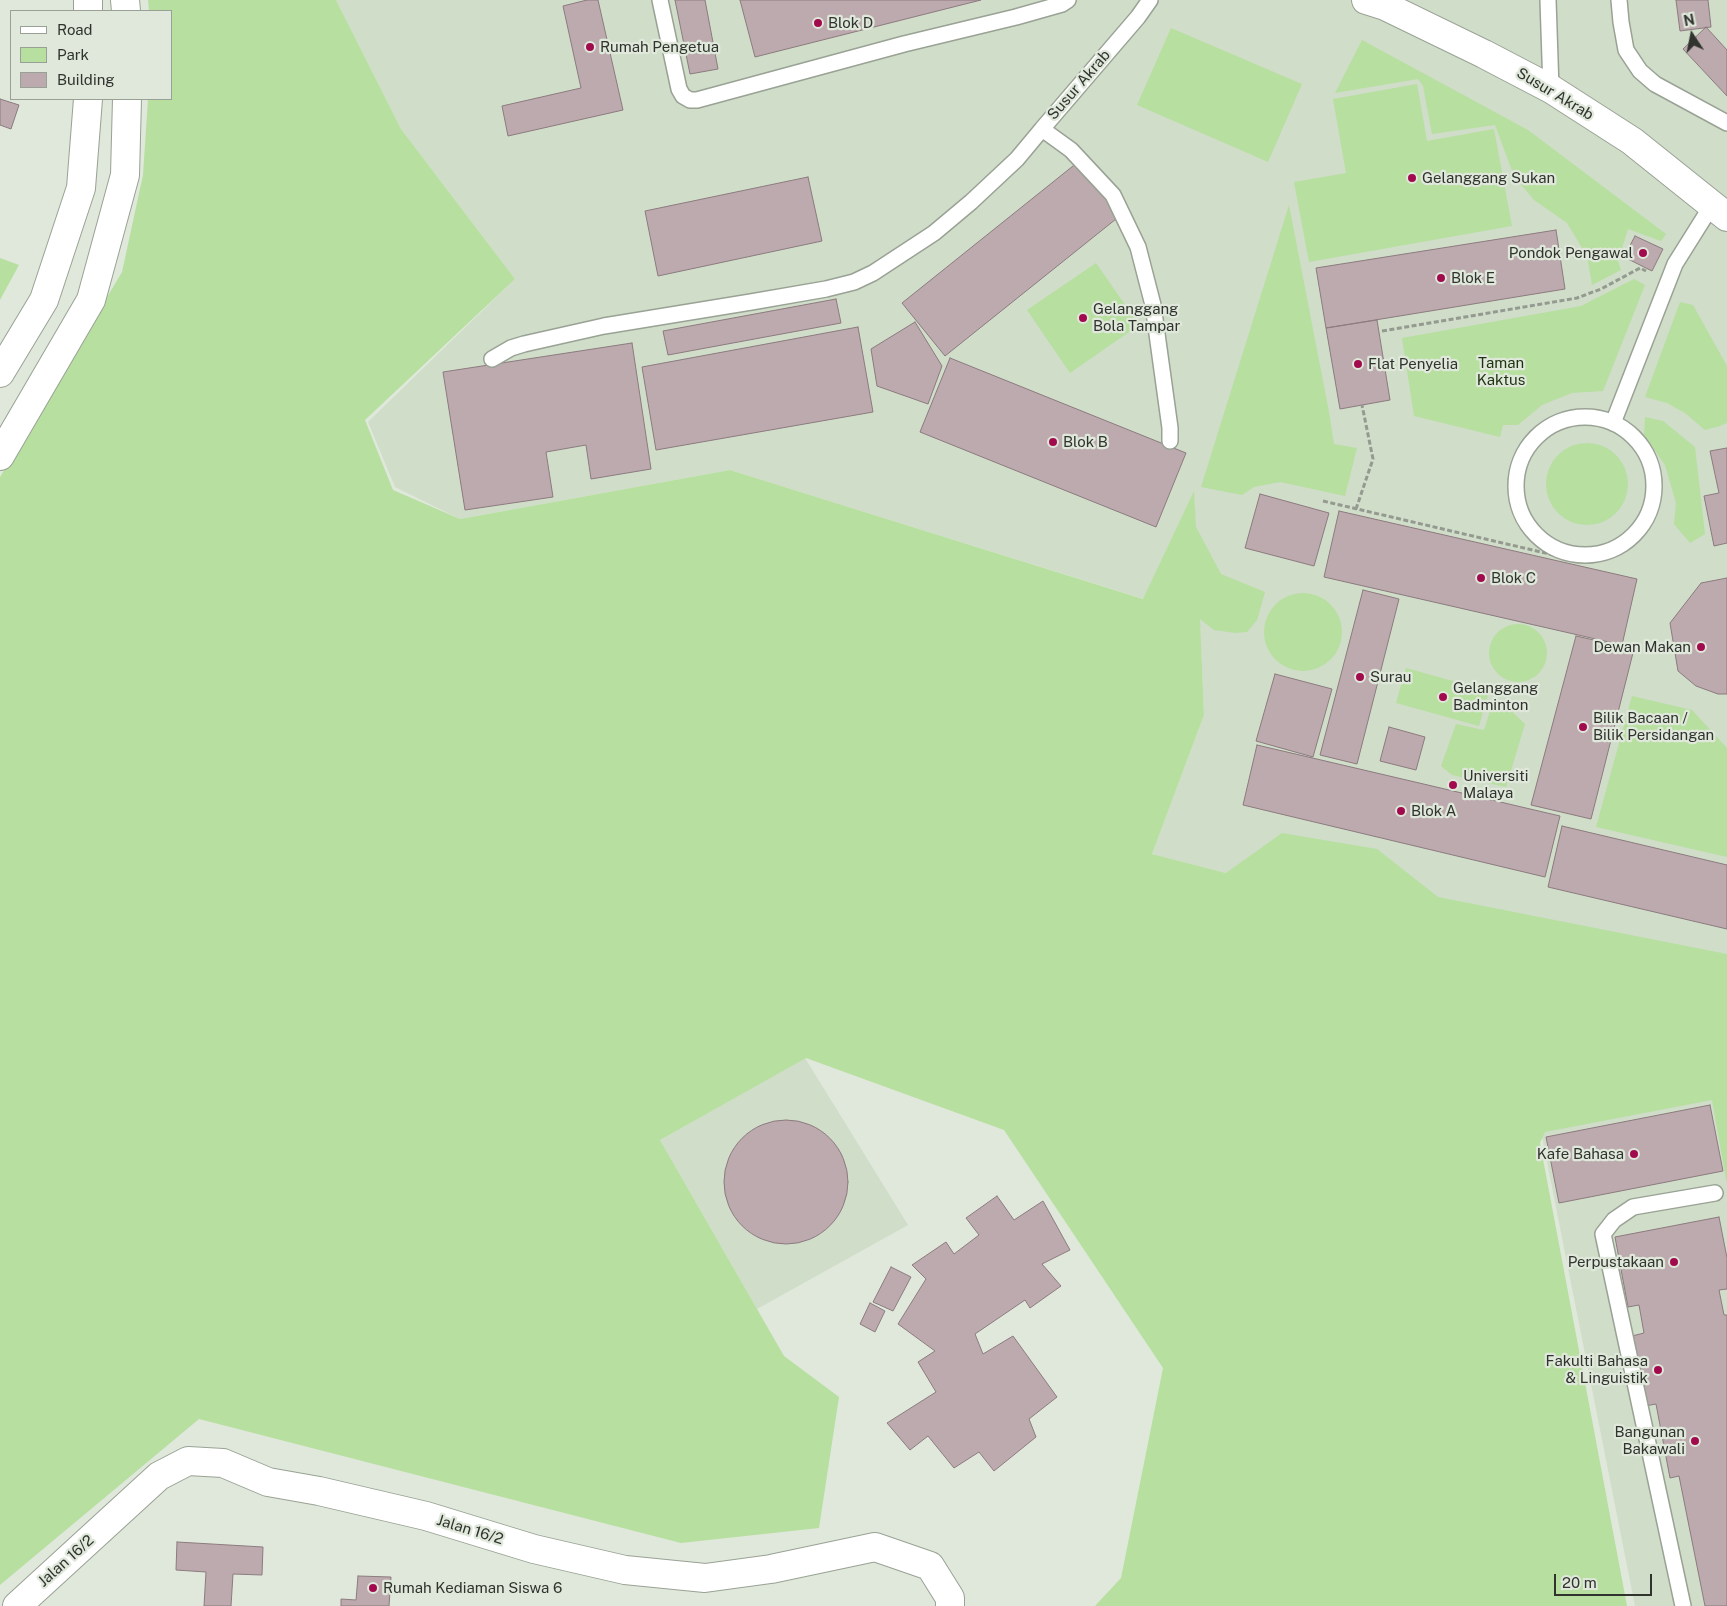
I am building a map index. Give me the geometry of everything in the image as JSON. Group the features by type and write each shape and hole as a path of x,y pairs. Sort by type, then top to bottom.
{"street":[{"name":"Susur Akrab","path":"1366,0 1385,6 1551,89 1632,141 1720,211"},
{"path":"0,373 44,300 81,188 88,100"},
{"path":"0,456 91,300 126,175 127,100"},
{"name":"Jalan 16/2","path":"17,1606 159,1476 188,1461 223,1463 268,1482 319,1491 426,1516 534,1550 625,1570 705,1578 771,1569 875,1547 930,1566 950,1598 950,1606"}],"lane":[{"path":"660,0 679,89 683,96 690,100 697,100 904,44 1016,17 1062,4 1068,0"},
{"name":"Susur Akrab","path":"1150,0 1138,18 1042,129 1071,150 1113,195 1138,247 1153,304 1170,428 1170,441"},
{"path":"1548,0 1551,89"},
{"path":"1619,0 1626,50 1640,71 1655,84 1727,123"},
{"path":"492,359 511,348 524,344 604,326 808,292 854,282 873,273 934,233 1017,159 1042,129"},
{"path":"1613,422 1676,264 1720,211"},
{"path":"1592,417 1613,422 1633,435 1647,454 1654,476 1653,500 1644,521 1629,539 1609,550 1586,555 1573,553 1563,552 1542,541 1526,524 1517,501 1516,478 1522,457 1533,439 1550,425 1571,418 1592,417"},
{"path":"1683,1606 1603,1234 1614,1220 1633,1207 1714,1192"}],"path":[{"path":"1382,330 1577,298 1601,289 1640,268 1668,282"},
{"path":"1356,509 1373,459 1362,405"},
{"path":"1323,501 1571,559 1573,553"}],"shaded area":[{"name":"Universiti Malaya","path":"336,0 1727,0 1727,1606 1635,1606 1502,935 1226,873 1152,854 1204,715 1194,493 1144,599 730,470 460,519 395,487 368,422 515,279 401,129"},
{"path":"805,1058 908,1225 757,1309 660,1140"}],"green space":[{"path":"148,0 336,0 401,129 515,279 365,420 393,490 460,519 730,470 1143,599 1194,491 1196,527 1221,574 1265,592 1257,620 1247,632 1235,633 1214,630 1200,619 1204,715 1152,854 1226,873 1282,833 1377,849 1438,897 1727,954 1727,1184 1712,1100 1545,1132 1540,1143 1627,1606 1095,1606 1121,1578 1163,1368 1004,1130 806,1058 660,1140 784,1356 839,1397 819,1528 681,1543 199,1419 0,1585 0,477 122,272 143,175 148,100 172,100 172,10 149,10"},
{"path":"1171,28 1302,84 1268,162 1137,105"},
{"path":"1362,40 1528,130 1666,234 1661,241 1628,229 1618,261 1621,270 1592,285 1587,256 1567,223 1534,200 1514,176 1495,125 1432,134 1423,86 1418,79 1335,93"},
{"name":"Gelanggang Sukan","path":"1417,84 1427,141 1494,129 1512,226 1309,262 1294,182 1346,173 1333,99"},
{"path":"1289,205 1334,444 1357,448 1345,496 1280,482 1254,487 1242,495 1201,487"},
{"path":"0,258 19,265 0,300"},
{"name":"Gelanggang Bola Tampar","path":"1096,263 1139,325 1070,373 1027,310"},
{"name":"Taman Kaktus","path":"1634,279 1645,285 1603,391 1572,393 1542,405 1518,425 1503,425 1500,437 1414,416 1402,338 1581,306"},
{"path":"1680,302 1693,305 1727,366 1727,423 1705,430 1685,413 1667,403 1645,397"},
{"path":"1645,417 1663,421 1695,447 1705,534 1690,543 1674,524 1676,503 1665,465 1644,435"},
{"path":"1587,443 1603,446 1616,455 1625,468 1628,484 1625,500 1616,513 1603,522 1587,525 1571,522 1558,513 1549,500 1546,484 1549,468 1558,455 1571,446"},
{"path":"1295,593 1311,593 1325,599 1336,610 1342,624 1342,640 1336,654 1325,665 1311,671 1295,671 1281,665 1270,654 1264,640 1264,624 1270,610 1281,599"},
{"path":"1512,624 1524,624 1539,632 1547,647 1547,659 1539,674 1524,682 1512,682 1497,674 1489,659 1489,647 1497,632"},
{"name":"Gelanggang Badminton","path":"1406,668 1489,691 1479,726 1396,703"},
{"path":"1632,696 1692,710 1727,748 1727,857 1596,827"},
{"path":"1493,702 1504,704 1525,724 1506,787 1452,775 1441,766 1456,724 1484,730"}],"building":[{"name":"Rumah Pengetua","path":"587,0 598,0 623,110 508,136 502,106 581,88 563,6"},
{"path":"675,0 705,0 718,69 690,74"},
{"name":"Blok D","path":"740,0 981,0 755,57"},
{"path":"1676,0 1708,0 1711,27 1680,31"},
{"path":"1706,27 1727,50 1727,96 1683,49"},
{"path":"0,99 19,105 11,129 0,125"},
{"path":"1078,162 1121,215 945,356 902,303"},
{"path":"808,177 822,241 658,276 645,211"},
{"name":"Blok E","path":"1556,230 1565,289 1326,328 1316,268"},
{"name":"Pondok Pengawal","path":"1635,236 1663,249 1652,271 1624,257"},
{"path":"836,299 841,323 668,355 663,331"},
{"name":"Flat Penyelia","path":"1377,320 1390,400 1340,409 1326,328"},
{"path":"915,322 942,366 928,404 877,386 871,349"},
{"path":"858,327 873,412 656,450 642,367"},
{"path":"632,343 651,469 591,479 586,445 546,452 553,497 465,510 443,372"},
{"name":"Blok B","path":"950,358 1186,453 1156,527 920,432"},
{"path":"1727,448 1727,543 1714,546 1704,496 1719,493 1710,451"},
{"path":"1260,494 1329,513 1314,566 1245,548"},
{"name":"Blok C","path":"1339,511 1637,579 1622,645 1324,577"},
{"name":"Dewan Makan","path":"1727,578 1727,694 1718,694 1696,686 1678,671 1670,623 1701,583"},
{"name":"Surau","path":"1363,590 1399,599 1357,764 1320,755"},
{"name":"Bilik Bacaan / Bilik Persidangan","path":"1576,636 1634,649 1591,819 1531,805"},
{"path":"1275,674 1332,689 1313,757 1256,741"},
{"path":"1389,727 1425,737 1416,770 1380,761"},
{"name":"Blok A","path":"1257,745 1560,816 1545,877 1243,805"},
{"path":"1562,826 1727,865 1727,929 1548,887"},
{"name":"Kafe Bahasa","path":"1710,1105 1723,1171 1559,1203 1546,1137"},
{"path":"786,1120 810,1125 830,1138 843,1158 848,1182 843,1206 830,1226 810,1239 786,1244 762,1239 742,1226 729,1206 724,1182 729,1158 742,1138 762,1125"},
{"path":"997,1196 1014,1220 1043,1201 1070,1250 1042,1264 1061,1286 1030,1308 1025,1300 975,1334 983,1354 1013,1336 1057,1397 1029,1419 1036,1437 994,1471 979,1452 954,1468 928,1436 910,1450 887,1423 936,1392 918,1362 935,1351 898,1324 926,1279 912,1265 946,1242 954,1254 979,1235 966,1218"},
{"name":"Bangunan Bakawali","path":"1719,1217 1727,1258 1727,1289 1719,1290 1724,1315 1727,1315 1727,1606 1705,1606 1679,1476 1670,1478 1656,1404 1645,1406 1632,1336 1644,1333 1639,1305 1628,1307 1615,1237"},
{"path":"891,1267 911,1277 893,1311 873,1302"},
{"path":"870,1303 885,1311 875,1332 860,1324"},
{"path":"177,1542 263,1547 262,1575 233,1574 231,1606 204,1606 206,1572 176,1570"},
{"name":"Rumah Kediaman Siswa 6","path":"358,1576 391,1577 389,1606 341,1606 341,1599 356,1600"}],"place":[{"name":"Blok D","path":"818,23"},
{"name":"Rumah Pengetua","path":"590,47"},
{"name":"Gelanggang Sukan","path":"1412,178"},
{"name":"Pondok Pengawal","path":"1643,253"},
{"name":"Blok E","path":"1441,278"},
{"name":"Gelanggang Bola Tampar","path":"1083,318"},
{"name":"Flat Penyelia","path":"1358,364"},
{"name":"Blok B","path":"1053,442"},
{"name":"Blok C","path":"1481,578"},
{"name":"Dewan Makan","path":"1701,647"},
{"name":"Surau","path":"1360,677"},
{"name":"Gelanggang Badminton","path":"1443,697"},
{"name":"Bilik Bacaan / Bilik Persidangan","path":"1583,727"},
{"name":"Universiti Malaya","path":"1453,785"},
{"name":"Blok A","path":"1401,811"},
{"name":"Kafe Bahasa","path":"1634,1154"},
{"name":"Perpustakaan","path":"1674,1262"},
{"name":"Fakulti Bahasa & Linguistik","path":"1658,1370"},
{"name":"Bangunan Bakawali","path":"1695,1441"},
{"name":"Rumah Kediaman Siswa 6","path":"373,1588"}]}
